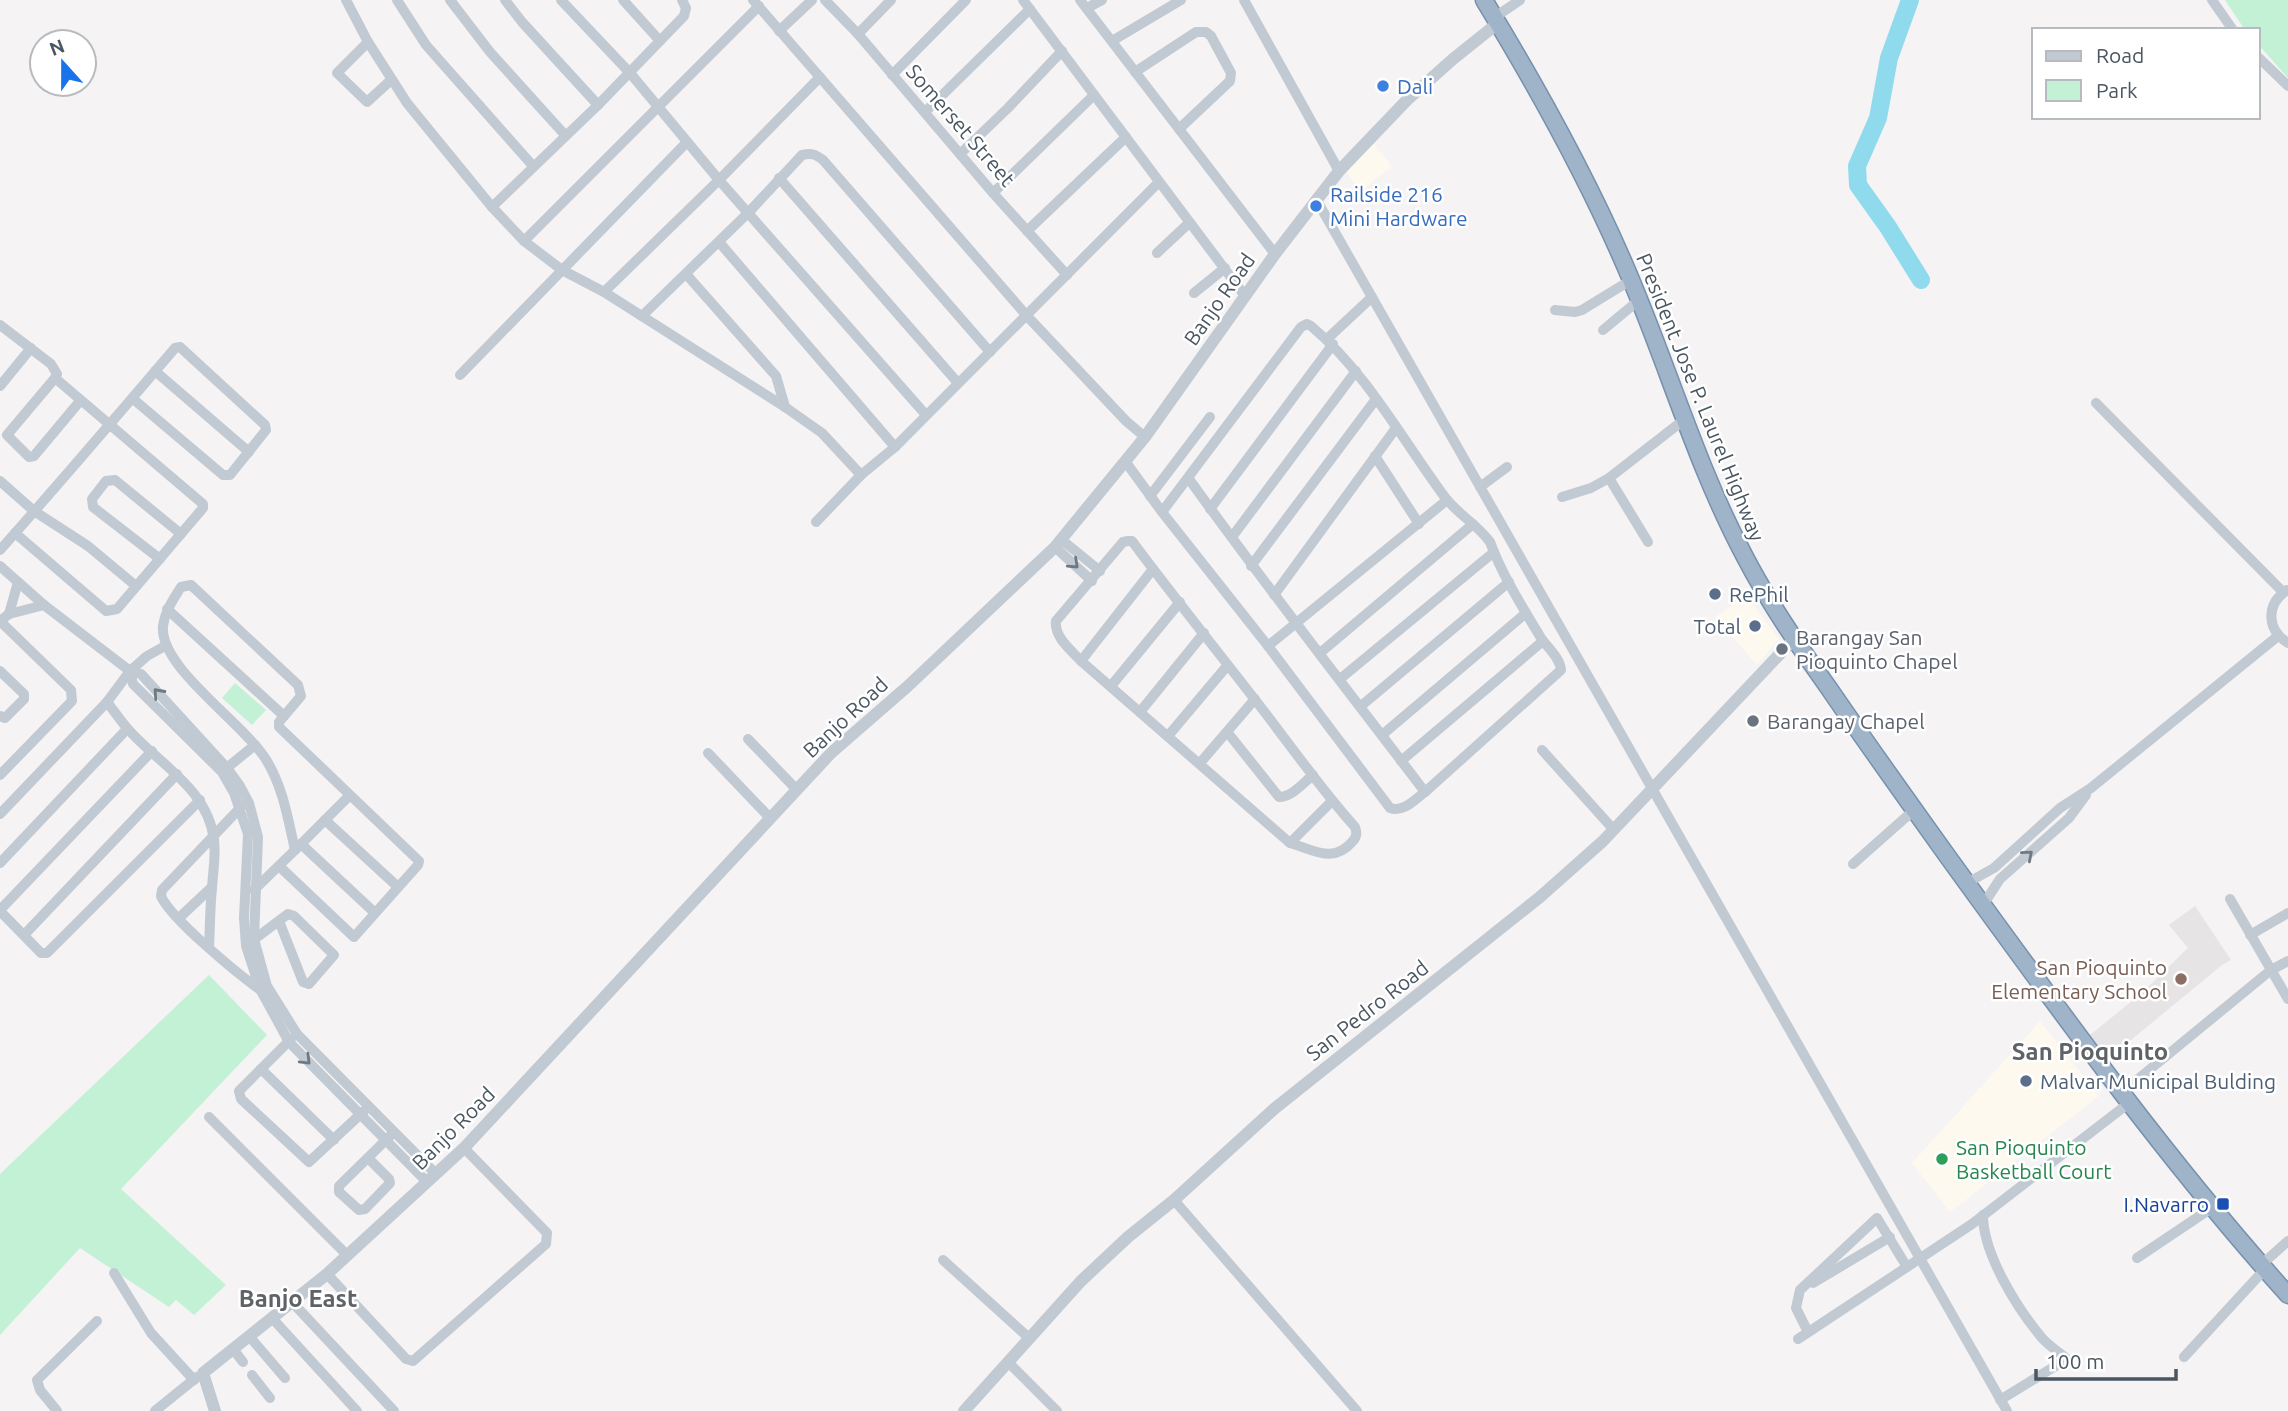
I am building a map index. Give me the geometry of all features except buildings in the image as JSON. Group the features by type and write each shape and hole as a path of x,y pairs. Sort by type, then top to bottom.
{"highway":[{"name":"President Jose P. Laurel Highway","path":"1484,0 1562,135 1598,207 1631,280 1726,519 1744,557 1794,639 1914,810 2125,1098 2288,1295"}],"street":[{"path":"346,0 391,80 428,132 524,241 562,270 604,292 785,407 822,433 862,475"},
{"path":"397,0 426,45 533,166"},
{"path":"450,0 490,52 565,135"},
{"path":"505,0 598,105"},
{"path":"561,0 630,73 719,180 926,415"},
{"path":"623,0 660,41"},
{"path":"492,207 598,105 684,16 686,8 682,0"},
{"path":"779,31 812,0"},
{"name":"Somerset Street","path":"825,0 926,111 993,193 1067,275"},
{"path":"858,34 891,0"},
{"path":"892,75 966,0"},
{"path":"1102,0 1083,4 1275,254"},
{"path":"1112,41 1181,0"},
{"path":"1244,0 1339,170"},
{"path":"1496,20 1520,0"},
{"path":"2212,0 2232,28"},
{"path":"524,241 659,108 756,3 1027,316 1144,437"},
{"path":"926,111 1027,4 1245,296"},
{"name":"Banjo Road","path":"199,1376 327,1274 464,1148 831,754 1059,543 1144,437 1275,254 1339,170 1406,100 1496,20"},
{"path":"1135,72 1196,32 1206,32 1210,36 1231,73 1230,81 1179,129"},
{"path":"368,42 337,73 367,102 391,80"},
{"path":"960,154 1062,51"},
{"path":"2260,59 2288,86"},
{"path":"604,292 820,77"},
{"path":"993,193 1094,94"},
{"path":"1027,231 1126,137"},
{"path":"460,375 687,142"},
{"path":"642,316 748,213 802,155 815,154 990,352"},
{"path":"779,178 958,383"},
{"path":"816,522 862,475 895,447 1159,183"},
{"path":"1316,200 2007,1411"},
{"path":"1157,253 1189,223"},
{"path":"719,242 895,447"},
{"path":"1194,293 1225,268"},
{"path":"686,274 776,376 785,407"},
{"path":"1555,310 1582,310 1631,280"},
{"path":"1210,509 1330,342 1372,297"},
{"path":"1603,330 1639,300"},
{"path":"1125,461 1162,512 1268,646 1390,808 1401,809 1425,792 1561,670 1560,663 1543,641 1509,582 1490,542 1447,500 1356,371 1330,342 1307,324 1301,327 1162,512"},
{"path":"0,325 31,348 55,369 57,374 6,435 29,457 34,456 80,401"},
{"path":"0,550 175,348 180,347 265,425 265,430 230,475 223,475 132,398"},
{"path":"0,386 4,373 31,348"},
{"path":"155,371 248,452"},
{"path":"1232,537 1356,371"},
{"path":"15,533 106,611 117,609 203,508 202,501 55,378"},
{"path":"1251,565 1376,399"},
{"path":"2096,404 2286,591 2275,601 2271,613 2272,625 2278,636 2288,643"},
{"path":"1150,496 1210,417"},
{"path":"1562,497 1591,488 1609,478 1685,419"},
{"path":"1274,595 1396,428"},
{"path":"1375,456 1419,524"},
{"path":"1480,487 1507,467"},
{"path":"1609,478 1648,542"},
{"path":"1189,479 1295,624 1425,792"},
{"path":"160,559 93,507 92,499 106,481 115,480 181,534"},
{"path":"0,481 34,511 88,546 136,586"},
{"path":"1268,646 1447,500"},
{"path":"1320,653 1473,524"},
{"path":"1132,541 1153,569 1355,827 1357,831 1354,840 1340,853 1334,855 1290,843 1081,660 1055,629 1056,621 1124,542 1132,541"},
{"path":"1059,543 1100,571"},
{"path":"1059,543 1092,581"},
{"path":"1340,679 1494,552"},
{"path":"0,566 44,605 130,671 141,674 181,725 224,770 244,805 258,838 250,942"},
{"path":"1081,660 1153,569"},
{"path":"3,619 18,582"},
{"path":"1361,706 1509,582"},
{"path":"279,866 354,937 418,865 418,858 279,727 279,722 301,696 298,685 191,584 181,587 167,609 163,627 165,646 180,667 255,744 266,760 277,781 298,847 375,913"},
{"path":"1111,686 1180,602"},
{"path":"3,619 44,605"},
{"path":"167,609 284,716"},
{"path":"1381,735 1526,612"},
{"path":"2,770 73,697 71,690 3,619"},
{"path":"1140,712 1204,633"},
{"path":"1967,883 1994,868 2060,808 2091,789 2278,636"},
{"name":"San Pedro Road","path":"964,1411 1081,1281 1128,1237 1174,1200 1274,1109 1540,897 1614,830 1794,639"},
{"path":"1401,761 1543,641"},
{"path":"0,814 107,702 130,671 146,656 165,646"},
{"path":"1168,736 1227,666"},
{"path":"0,671 23,694 24,699 9,716 0,716"},
{"path":"1200,763 1255,699"},
{"path":"107,702 127,729 200,800 208,816 216,857 209,947"},
{"path":"0,863 127,729"},
{"path":"1228,733 1279,797 1286,797 1313,775"},
{"path":"748,739 797,790"},
{"path":"224,770 255,744"},
{"path":"1542,750 1614,830"},
{"path":"152,751 0,911 41,953 47,953 200,800"},
{"path":"708,753 770,818"},
{"path":"24,935 177,775"},
{"path":"1983,905 2000,879 2069,818 2091,789"},
{"path":"247,898 350,795"},
{"path":"1290,843 1332,801"},
{"path":"244,805 162,890 163,901 233,971 264,988 297,1034 405,1143 431,1178"},
{"path":"244,805 248,834 244,918 264,988 289,1042 396,1151 431,1178"},
{"path":"2060,808 2069,818"},
{"path":"1853,864 1914,810"},
{"path":"325,820 398,887"},
{"path":"179,918 212,887"},
{"path":"2230,899 2288,999"},
{"path":"2250,935 2288,913"},
{"path":"250,942 279,920 291,914 333,953 334,959 309,984 303,982 279,920"},
{"path":"1798,1339 1983,1215 2125,1098 2271,970 2288,961"},
{"path":"297,1034 239,1091 241,1099 306,1161 312,1161 369,1106"},
{"path":"261,1069 334,1140"},
{"path":"326,1080 334,1071"},
{"path":"209,1117 347,1255"},
{"path":"368,1157 390,1183 365,1209 359,1210 338,1189 368,1157 394,1132"},
{"path":"396,1151 405,1143"},
{"path":"327,1274 406,1359 413,1361 547,1244 547,1233 464,1148"},
{"path":"1174,1200 1357,1411"},
{"path":"2137,1258 2213,1207"},
{"path":"1983,1215 1990,1249 2020,1307 2043,1339 2067,1359 2000,1400"},
{"path":"1808,1332 1796,1308 1800,1290 1877,1218 1907,1267"},
{"path":"1800,1290 1890,1237"},
{"path":"2184,1357 2288,1241"},
{"path":"943,1260 1029,1338"},
{"path":"114,1273 150,1333 199,1376 215,1411"},
{"path":"292,1302 394,1411"},
{"path":"272,1318 357,1411"},
{"path":"58,1411 40,1390 37,1380 97,1321"},
{"path":"248,1336 285,1378"},
{"path":"233,1349 243,1362"},
{"path":"1008,1362 1057,1411"},
{"path":"252,1375 270,1398"},
{"path":"155,1411 199,1376"}],"shaded area":[{"path":"1373,143 1392,166 1360,192 1345,170"},
{"path":"1746,595 1779,639 1757,665 1715,617"},
{"name":"San Pioquinto Elementary School","path":"2195,906 2231,960 2108,1059 2090,1035 2142,993 2188,948 2169,925"},
{"path":"2040,1021 2099,1096 1950,1212 1912,1163"}],"green space":[{"path":"2225,0 2288,0 2288,78 2260,46 2260,28 2244,28"},
{"path":"235,683 266,710 252,725 222,698"},
{"path":"209,975 267,1035 121,1189 226,1285 194,1315 176,1300 169,1307 80,1248 0,1335 0,1174"}],"waterway":[{"path":"1910,0 1889,58 1878,118 1857,166 1858,185 1921,280"}],"place":[{"name":"Dali","path":"1383,86"},
{"name":"Railside 216 Mini Hardware","path":"1316,206"},
{"name":"RePhil","path":"1715,594"},
{"name":"Total","path":"1755,626"},
{"name":"Barangay San Pioquinto Chapel","path":"1782,649"},
{"name":"Barangay Chapel","path":"1753,721"},
{"name":"San Pioquinto Elementary School","path":"2181,979"},
{"name":"Malvar Municipal Bulding","path":"2026,1081"},
{"name":"San Pioquinto Basketball Court","path":"1942,1159"},
{"name":"I.Navarro","path":"2223,1204"}],"district":[{"name":"San Pioquinto","path":"2090,1051"},
{"name":"Banjo East","path":"298,1298"}]}
